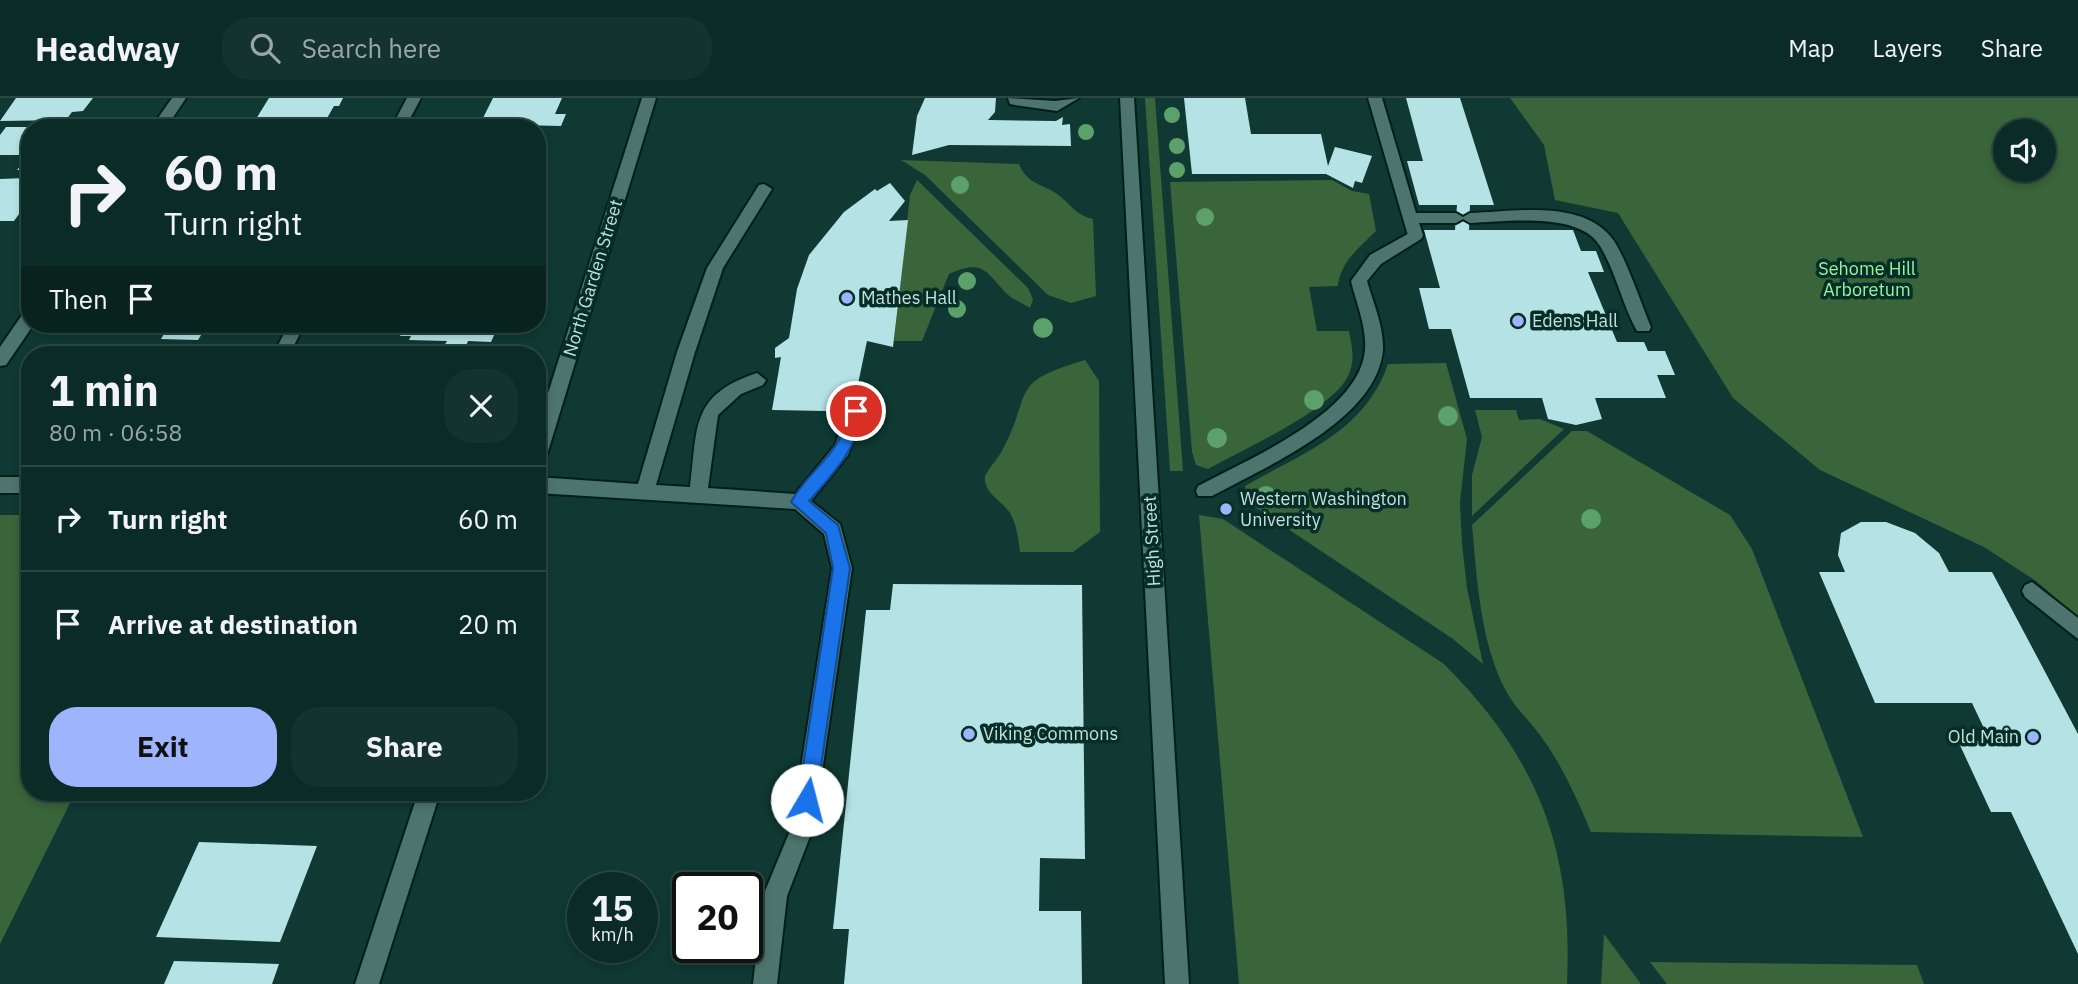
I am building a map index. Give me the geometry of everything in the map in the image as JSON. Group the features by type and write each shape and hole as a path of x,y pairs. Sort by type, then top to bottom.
{"street":[{"path":"164,119 179,98"},
{"path":"403,119 414,98"},
{"name":"North Garden Street","path":"546,428 649,98"},
{"path":"1015,98 1015,101 1057,106 1072,98"},
{"name":"High Street","path":"1127,98 1177,984"},
{"path":"1375,98 1412,227"},
{"path":"645,492 686,352 715,268 764,189"},
{"path":"1205,491 1327,420 1366,381 1374,349 1359,281 1364,271 1412,227 1463,218 1567,218 1596,229 1605,241 1643,327"},
{"path":"0,360 21,329"},
{"path":"698,495 709,412 735,388 757,380"},
{"path":"799,502 833,464 852,434 856,411"},
{"path":"0,485 21,485"},
{"path":"546,486 799,502 833,530 842,568 803,826 775,896 765,984"},
{"path":"2032,591 2078,630"},
{"path":"367,984 426,801"}],"green space":[{"path":"1145,98 1155,98 1183,471 1170,471"},
{"name":"Sehome Hill Arboretum","path":"1510,98 2078,98 2078,617 2036,581 1984,547 1820,470 1733,398 1618,213 1555,200 1544,145"},
{"path":"901,160 1019,164 1030,179 1057,194 1082,215 1093,219 1096,296 1071,303 1048,295 925,175"},
{"path":"917,180 1028,288 1033,299 1030,308 1008,295 988,273 976,268 960,270 949,274 922,341 894,341 910,195"},
{"path":"1332,180 1352,191 1369,194 1376,231 1347,262 1338,286 1309,287 1317,331 1349,331 1352,349 1350,372 1337,391 1284,429 1208,469 1196,465 1192,452 1170,182"},
{"path":"1085,360 1099,381 1100,532 1073,552 1020,552 1010,513 990,492 985,476 1003,449 1022,401 1033,382 1044,375"},
{"path":"1446,363 1467,439 1460,502 1462,544 1467,588 1483,664 1453,639 1246,501 1245,486 1309,451 1348,424 1378,387 1388,364"},
{"path":"1475,410 1516,410 1519,420 1540,419 1564,429 1472,516 1472,475 1482,437"},
{"path":"1572,431 1587,431 1730,515 1752,549 1863,837 1591,832 1557,760 1518,709 1497,672 1481,610 1472,525"},
{"path":"0,515 21,515 21,801 71,801 0,944"},
{"path":"1199,515 1223,519 1444,664 1477,700 1504,735 1526,772 1543,809 1556,849 1564,891 1567,984 1239,984"},
{"path":"1604,934 1641,984 1601,984"},
{"path":"1650,962 1917,965 1924,984 1667,984"}],"building":[{"path":"16,98 93,98 83,111 72,112 67,119 0,121"},
{"path":"269,98 343,98 339,106 334,106 327,119 256,119"},
{"path":"493,98 562,98 555,114 566,114 561,126 546,126 546,119 482,119"},
{"path":"925,98 996,98 995,112 988,120 1056,121 1063,117 1062,125 1070,124 1071,146 949,145 912,155 917,116"},
{"path":"1184,98 1245,98 1251,134 1321,134 1328,166 1335,147 1372,156 1362,183 1355,181 1353,188 1326,174 1192,174"},
{"name":"Edens Hall","path":"1406,98 1460,98 1494,205 1470,205 1469,230 1573,230 1581,251 1596,251 1604,272 1588,272 1617,342 1644,342 1648,351 1665,351 1675,375 1657,375 1666,398 1595,398 1602,419 1576,425 1548,419 1542,398 1470,398 1451,329 1429,329 1419,288 1440,288 1424,230 1455,230 1457,205 1419,205 1407,161 1423,161"},
{"path":"6,127 21,127 21,155 0,155 0,135"},
{"path":"21,178 21,211 14,221 0,221 0,179"},
{"name":"Mathes Hall","path":"890,183 905,201 889,221 908,220 893,347 867,341 858,384 863,391 872,393 879,412 772,410 781,357 775,358 775,348 789,338 797,289 809,255 844,212 875,189 877,191"},
{"path":"164,333 202,333 198,340 161,339"},
{"path":"402,333 495,333 491,342 468,341 466,346 444,346 447,341 409,340 411,336 400,336"},
{"name":"Old Main","path":"1861,522 1886,522 1915,533 1939,553 1949,572 1992,572 2078,734 2078,954 2011,812 1991,812 1958,741 1990,741 1972,703 1875,703 1819,572 1845,572 1838,555 1841,533"},
{"name":"Viking Commons","path":"893,584 1082,585 1085,859 1040,858 1039,911 1081,911 1082,984 844,984 849,929 833,929 866,610 890,610"},
{"path":"199,842 317,846 280,942 156,937"},
{"path":"174,961 279,964 272,984 164,984"}],"place":[{"name":"Mathes Hall","path":"847,298"},
{"name":"Edens Hall","path":"1518,321"},
{"name":"Western Washington University","path":"1226,509"},
{"name":"Viking Commons","path":"969,734"},
{"name":"Old Main","path":"2033,737"}],"route":[{"path":"807,800 842,568 833,530 799,502 833,464 852,434 856,411"}]}
